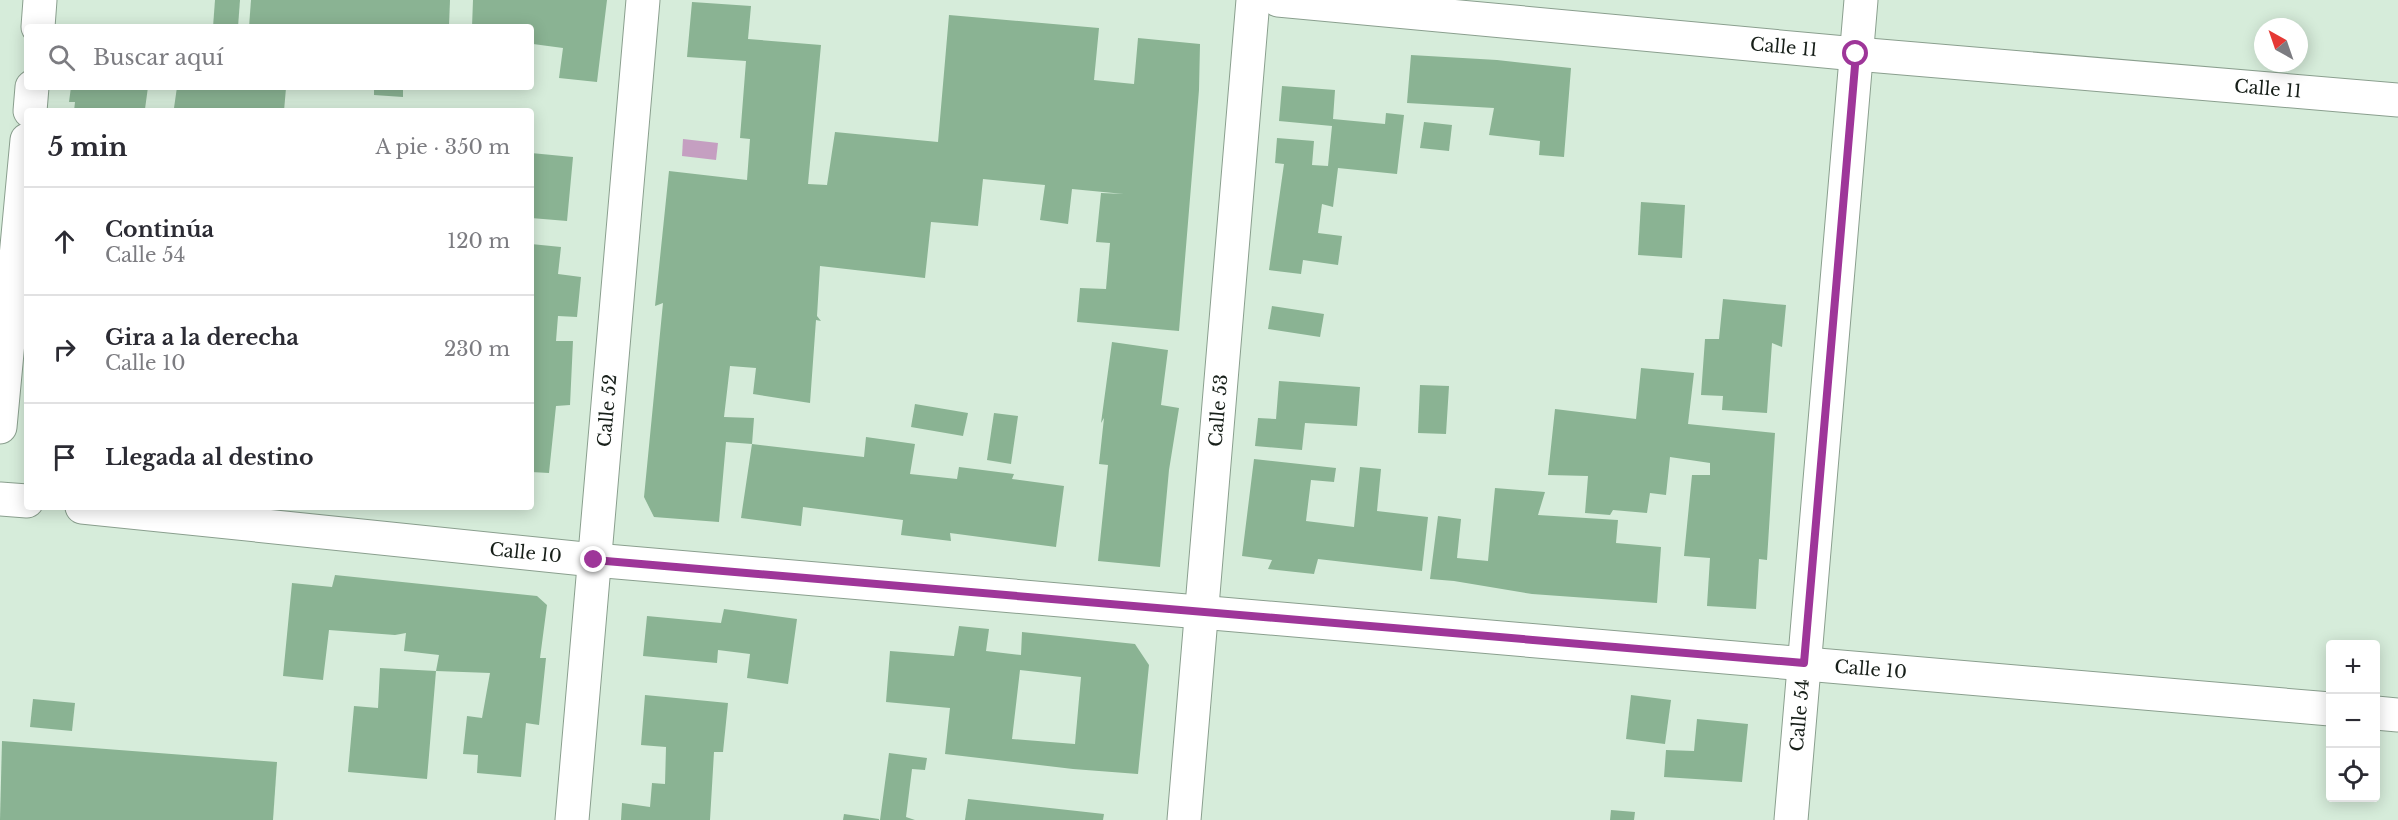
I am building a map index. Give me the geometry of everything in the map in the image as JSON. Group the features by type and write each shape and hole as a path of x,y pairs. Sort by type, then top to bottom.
{"street":[{"path":"38,24 40,0"},
{"name":"Calle 52","path":"572,820 643,0"},
{"name":"Calle 53","path":"1184,820 1253,0"},
{"name":"Calle 11","path":"1278,0 1856,54 2398,100"},
{"name":"Calle 54","path":"1791,820 1861,0"},
{"path":"30,108 32,90"},
{"path":"0,427 24,172"},
{"path":"0,499 24,501"},
{"name":"Calle 10","path":"111,510 594,560 2326,709"},
{"path":"2380,713 2398,715"}],"shaded area":[{"path":"683,139 718,143 716,160 682,156"}],"building":[{"path":"215,0 240,0 238,24 213,24"},
{"path":"251,0 450,0 449,24 249,24"},
{"path":"473,0 607,0 597,82 559,78 563,48 534,44 534,24 472,24"},
{"path":"692,2 751,6 748,39 821,45 808,184 827,185 835,132 938,142 949,15 1099,28 1094,80 1134,84 1138,38 1200,44 1199,90 1179,331 1077,322 1080,288 1106,289 1110,243 1096,242 1101,193 1124,194 1072,189 1068,224 1040,220 1045,185 983,179 978,226 931,222 925,278 820,266 817,316 821,321 816,320 810,403 753,394 756,368 730,366 724,417 754,418 752,444 726,442 719,522 654,517 644,497 663,303 655,306 669,171 747,180 750,139 740,138 746,61 687,57"},
{"path":"1411,55 1497,60 1571,68 1564,157 1539,155 1540,141 1489,135 1494,108 1407,103"},
{"path":"1282,86 1335,90 1333,119 1385,124 1386,113 1404,115 1397,174 1338,168 1333,207 1322,204 1318,233 1342,236 1338,265 1303,260 1301,274 1269,270 1284,164 1275,163 1277,138 1314,141 1312,165 1328,166 1332,126 1279,121"},
{"path":"71,90 148,90 145,108 74,108 75,102 69,102"},
{"path":"177,90 286,90 284,108 174,108"},
{"path":"374,90 403,90 403,97 374,95"},
{"path":"1424,122 1452,125 1449,151 1420,148"},
{"path":"534,153 573,157 567,221 534,218"},
{"path":"1641,202 1685,205 1682,258 1638,255"},
{"path":"534,244 561,247 558,274 581,277 577,317 558,316 556,341 573,341 570,405 556,406 549,473 534,472"},
{"path":"1723,299 1786,305 1782,347 1772,343 1767,413 1722,410 1723,396 1701,395 1705,339 1719,339"},
{"path":"1272,306 1324,314 1320,337 1268,329"},
{"path":"1112,342 1168,350 1161,405 1179,408 1169,470 1160,567 1098,561 1108,465 1099,464 1104,418 1101,423"},
{"path":"1641,368 1694,373 1688,424 1775,433 1767,560 1759,559 1756,609 1707,606 1710,558 1684,556 1692,475 1710,475 1710,463 1670,457 1666,495 1650,493 1647,513 1613,510 1610,515 1585,513 1588,476 1548,475 1555,409 1636,419"},
{"path":"1279,381 1360,387 1357,426 1305,423 1302,450 1255,446 1258,418 1276,419"},
{"path":"1420,385 1449,386 1446,434 1418,433"},
{"path":"915,404 968,413 963,436 911,427"},
{"path":"994,413 1018,416 1011,464 987,460"},
{"path":"866,437 915,444 910,474 957,479 959,467 1014,474 1012,479 1064,486 1056,547 950,533 951,541 901,535 903,520 803,507 801,526 741,518 752,444 864,457"},
{"path":"1254,459 1336,468 1334,482 1311,480 1306,521 1354,527 1360,467 1381,469 1377,511 1428,517 1422,571 1318,559 1314,574 1268,569 1272,560 1242,556"},
{"path":"1495,488 1545,492 1538,515 1618,520 1616,543 1661,547 1657,603 1532,594 1430,579 1438,516 1461,519 1457,558 1488,561"},
{"path":"335,575 537,596 547,605 540,658 546,658 539,725 526,723 521,777 477,773 478,755 463,754 467,716 482,718 490,673 436,671 439,655 404,651 406,633 395,635 329,630 323,680 283,676 292,583 332,587"},
{"path":"724,609 797,619 788,684 747,678 750,654 718,650 717,663 643,656 647,616 721,623"},
{"path":"959,626 989,629 986,651 1021,655 1022,632 1135,644 1149,665 1138,774 945,754 950,708 886,702 890,651 954,656","holes":["1020,670 1081,677 1075,744 1012,739"]},
{"path":"380,668 436,671 427,779 348,772 354,706 378,708"},
{"path":"645,695 728,703 723,752 714,752 710,820 621,820 622,803 650,807 652,783 665,784 666,747 641,745"},
{"path":"1631,695 1671,700 1665,744 1626,739"},
{"path":"33,699 75,703 72,731 30,727"},
{"path":"1697,719 1748,724 1742,782 1664,777 1666,750 1694,751"},
{"path":"2,741 277,762 273,820 0,820"},
{"path":"889,753 927,758 925,770 912,769 906,817 915,820 880,820"},
{"path":"968,799 1104,814 1103,820 965,820"},
{"path":"1611,810 1635,812 1634,820 1610,820"},
{"path":"844,814 879,819 879,820 843,820"}],"route":[{"path":"594,560 1804,663 1856,54"}]}
